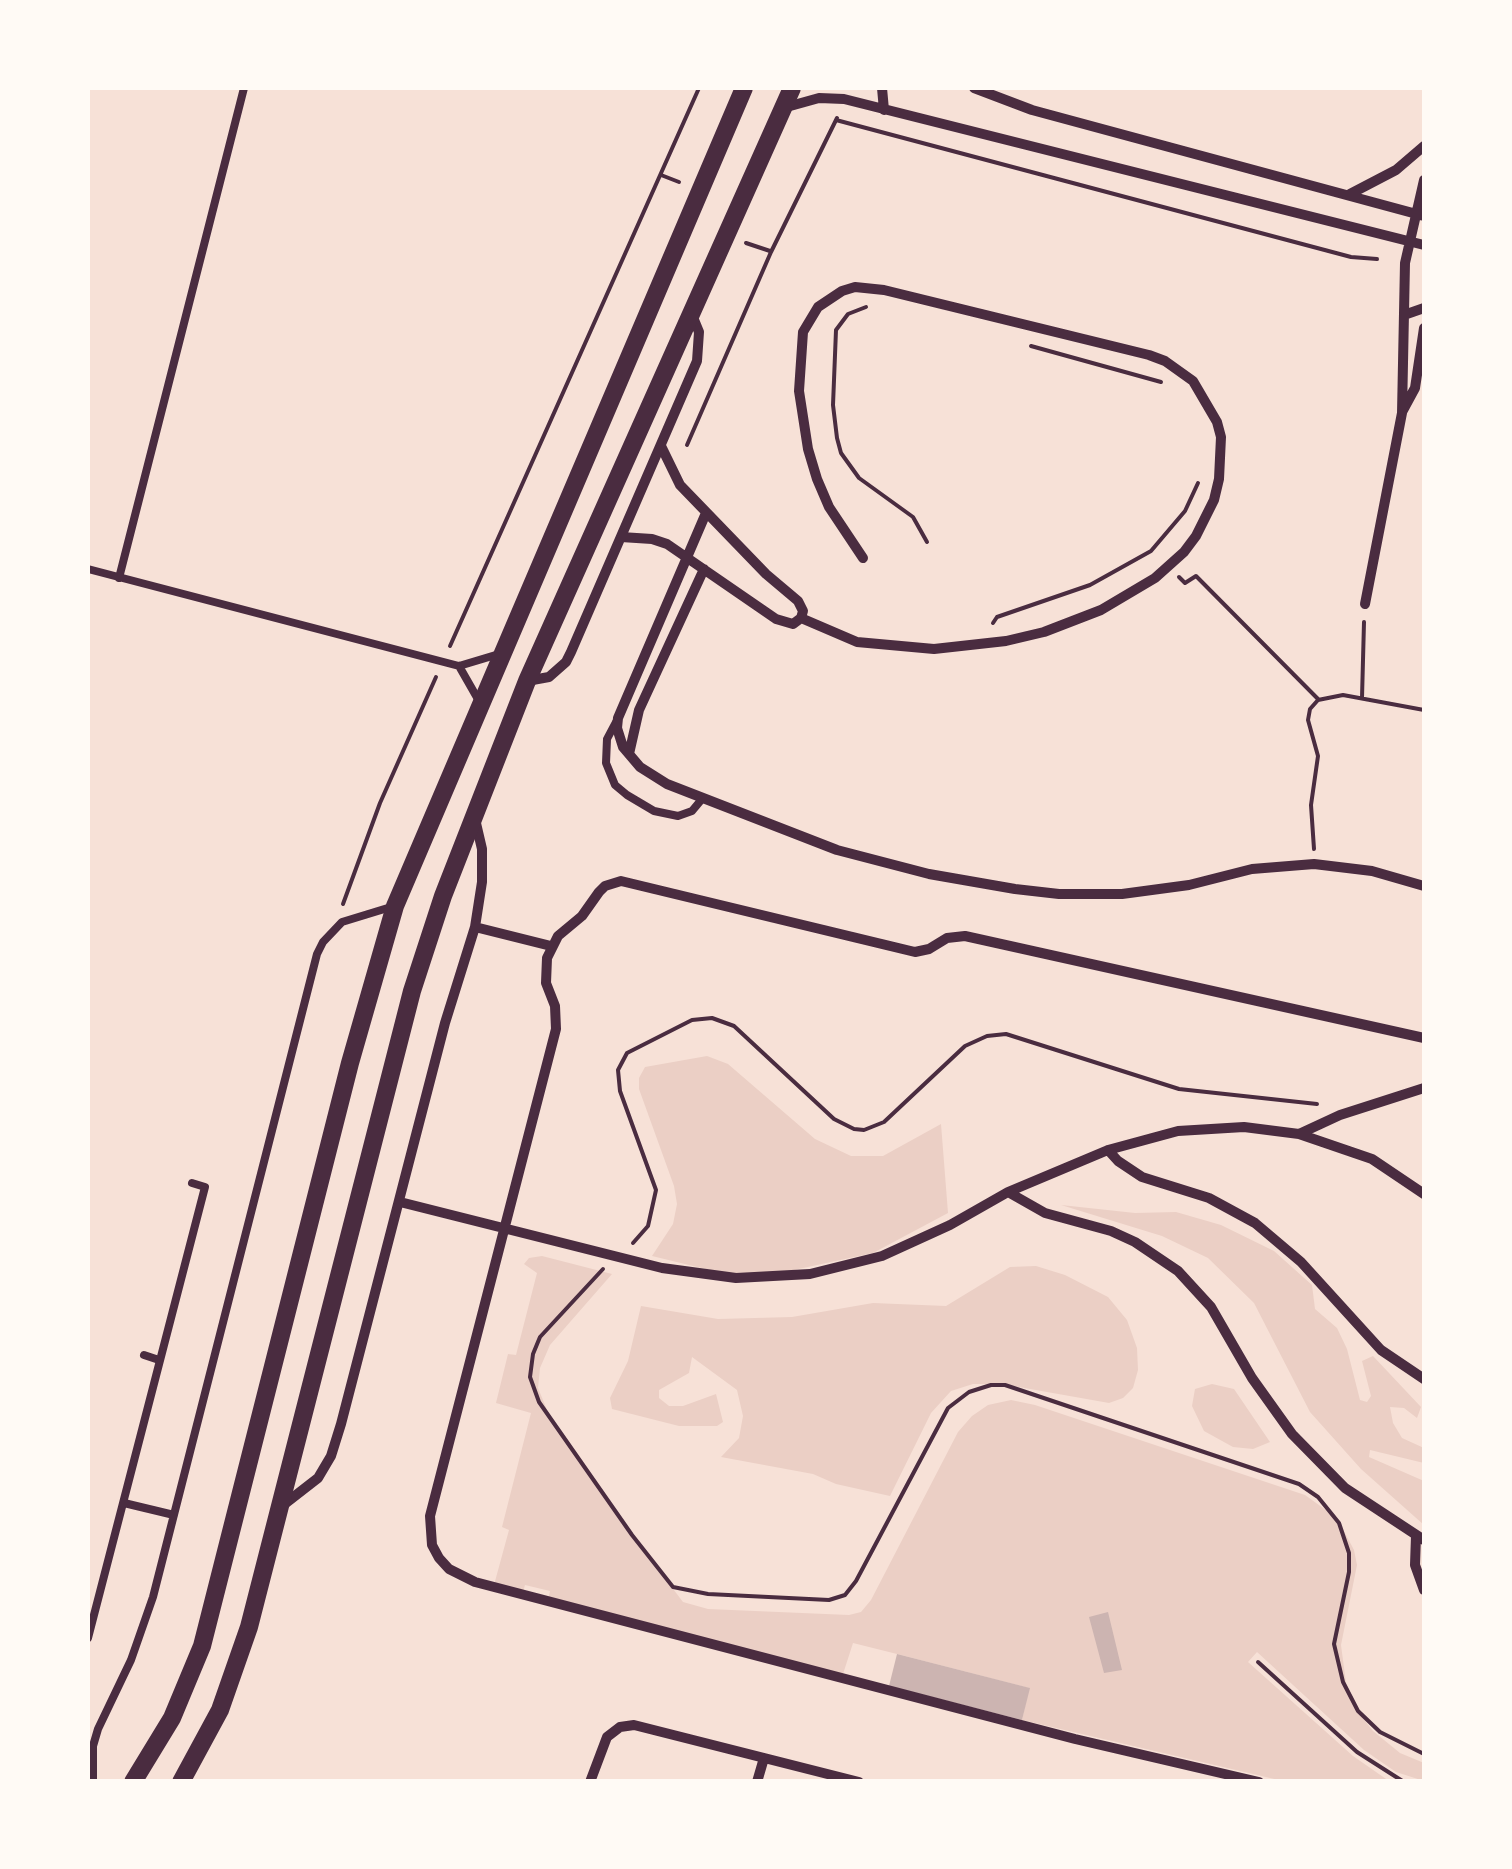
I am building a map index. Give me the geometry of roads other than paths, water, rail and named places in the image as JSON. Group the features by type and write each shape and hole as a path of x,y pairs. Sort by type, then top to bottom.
{"street":[{"path":"181,1782 214,1723 236,1669 412,990 474,814 528,681 792,88"},
{"path":"882,88 884,110"},
{"path":"974,88 1032,110 1420,215"},
{"path":"133,1782 172,1718 202,1646 354,1048 395,906 740,92"},
{"path":"782,108 819,98 844,99 1424,244"},
{"path":"1348,195 1396,170 1424,146"},
{"path":"1365,604 1402,413 1408,240 1420,215 1424,180"},
{"path":"801,618 836,635 878,646 934,649 996,642 1078,621 1124,598 1184,552 1206,519 1220,469 1218,422 1193,381 1166,361 1149,355 884,290 856,287 829,297 808,318 800,346 805,435 817,479 844,534 863,558"},
{"path":"1404,315 1424,308"},
{"path":"528,681 549,676 566,662 700,352 699,332 692,315"},
{"path":"1402,413 1415,388 1424,328"},
{"path":"621,537 652,539 686,556 776,620 792,624 801,618 803,607 798,601 766,574 672,473 661,446"},
{"path":"706,512 618,718 619,738 629,755 653,776 793,834 882,863 972,883 1059,894 1154,891 1252,869 1314,864 1372,871 1424,886"},
{"path":"629,755 639,710 704,569"},
{"path":"278,1510 318,1478 330,1456 474,926 482,882 482,849 474,814"},
{"path":"1259,1782 1016,1724 476,1582 449,1570 432,1545 430,1516 556,1029 555,1006 545,971 551,946 566,928 589,908 605,886 621,881 908,950 922,952 948,938 965,936 1424,1038"},
{"path":"474,926 551,946"},
{"path":"1299,1134 1340,1115 1424,1088"},
{"path":"400,1202 699,1275 736,1278 810,1274 864,1262 917,1242 1008,1192 1108,1150 1178,1131 1244,1127 1299,1134 1372,1159 1424,1194"},
{"path":"1108,1150 1118,1162 1142,1177 1210,1198 1255,1223 1301,1262 1381,1350 1424,1379"},
{"path":"1008,1192 1045,1214 1136,1242 1178,1271 1211,1307 1252,1378 1292,1434 1345,1488 1420,1538 1414,1555 1424,1590"},
{"path":"590,1782 607,1737 626,1726 859,1782"},
{"path":"757,1782 764,1758"}],"lane":[{"path":"119,578 244,88"},
{"path":"88,569 459,666 504,652"},
{"path":"459,666 482,707"},
{"path":"618,718 605,751 615,785 639,804 670,816 685,815 702,799"},
{"path":"93,1782 98,1729 143,1629 318,954 332,932 355,916 395,906"},
{"path":"88,1638 204,1187 192,1183"},
{"path":"144,1355 160,1360"},
{"path":"124,1503 174,1515"}]}
